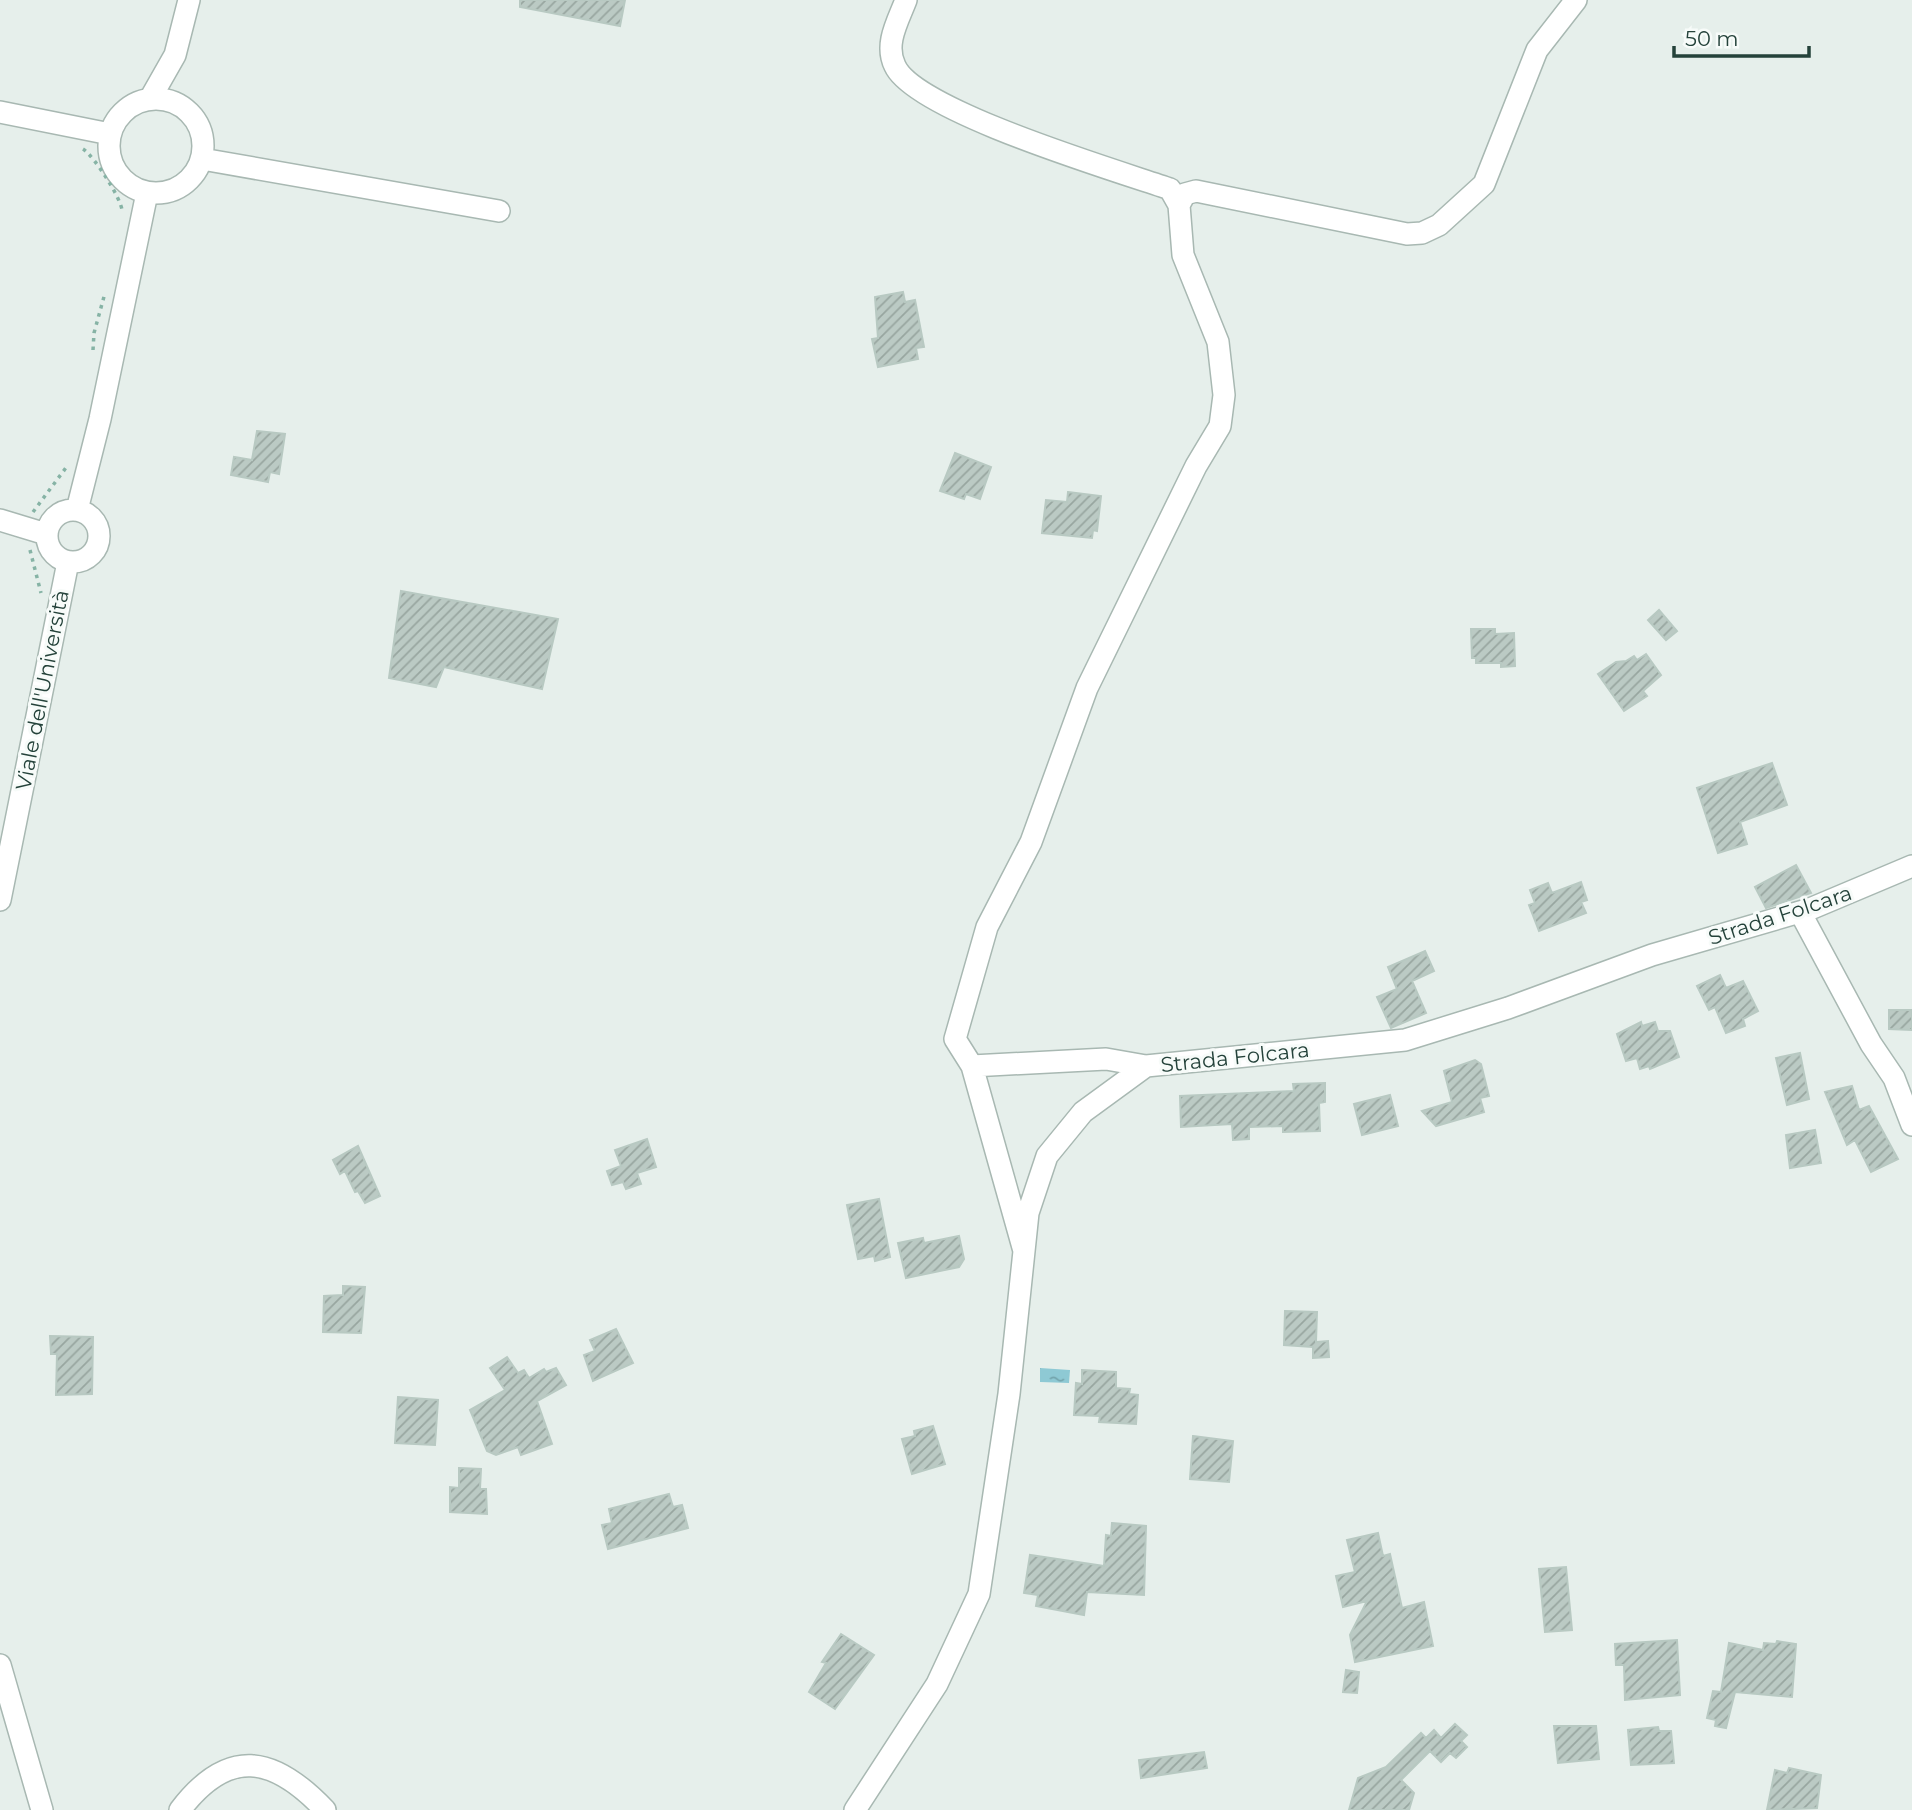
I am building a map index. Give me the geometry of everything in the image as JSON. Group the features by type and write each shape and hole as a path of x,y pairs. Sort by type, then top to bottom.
{"street":[{"path":"150,99 178,105 191,114 200,128 202,159 187,183 168,192 147,193 134,189 116,172 110,160 110,134 124,111 150,99 175,55 189,0"},
{"path":"906,0 890,42 892,55 895,67 923,93 990,127 1170,188 1179,205 1183,255 1218,342 1224,395 1220,426 1196,466 1087,688 1031,842 987,927 955,1039 972,1066 1024,1251"},
{"path":"1179,205 1185,194 1196,191 1408,234 1422,233 1439,225 1484,184 1537,50 1576,0"},
{"path":"175,55 178,105"},
{"path":"0,112 110,134"},
{"path":"202,159 499,211"},
{"path":"77,510 100,419 147,193"},
{"path":"77,510 85,513 96,525 99,541 96,549 84,560 68,562 52,552 47,534 49,526 60,513 77,510"},
{"path":"0,520 47,534"},
{"name":"Viale dell'Università","path":"0,900 68,562"},
{"name":"Strada Folcara","path":"855,1810 937,1684 979,1594 1009,1394 1028,1213 1047,1156 1083,1112 1146,1066 1405,1040 1508,1008 1652,955 1800,912 1912,866"},
{"path":"1800,912 1871,1044 1894,1079 1912,1125"},
{"path":"972,1066 1106,1059 1146,1066"},
{"path":"0,1665 43,1809"},
{"path":"180,1810 198,1786 226,1767 261,1766 307,1791 325,1810"}],"path":[{"path":"75,145 92,155 122,203 122,216"},
{"path":"93,355 99,310 110,282"},
{"path":"32,514 69,464"}],"water":[{"path":"1040,1368 1070,1370 1069,1383 1040,1382"}],"building":[{"path":"520,0 625,0 620,26 520,7"},
{"path":"903,292 905,302 915,300 924,347 916,348 918,359 878,367 872,339 878,338 875,297"},
{"path":"257,431 285,434 279,474 270,472 268,482 231,475 234,457 252,460"},
{"path":"955,453 991,467 980,499 966,494 964,499 940,491"},
{"path":"1068,492 1101,496 1097,531 1093,530 1092,538 1042,533 1046,500 1067,502"},
{"path":"401,591 558,619 542,689 444,667 436,687 389,678"},
{"path":"1659,610 1677,631 1666,640 1648,620"},
{"path":"1471,629 1495,629 1495,634 1514,633 1515,666 1476,663 1476,658 1472,658"},
{"path":"1646,654 1661,675 1643,691 1647,696 1624,711 1598,674 1616,662 1626,661 1634,656 1637,660"},
{"path":"1772,763 1787,805 1740,822 1747,844 1718,853 1697,788"},
{"path":"1796,865 1811,893 1766,908 1755,887"},
{"path":"1581,882 1587,900 1581,902 1586,913 1539,931 1529,905 1535,903 1530,890 1548,883 1552,893"},
{"path":"1425,951 1434,971 1412,981 1426,1013 1391,1028 1377,997 1397,989 1388,967"},
{"path":"1720,975 1726,988 1743,981 1758,1011 1743,1019 1745,1026 1726,1033 1715,1007 1709,1010 1697,986"},
{"path":"1889,1010 1912,1010 1912,1030 1889,1029"},
{"path":"1641,1022 1642,1026 1655,1022 1658,1031 1670,1031 1679,1057 1650,1069 1649,1066 1640,1069 1637,1058 1626,1061 1617,1034"},
{"path":"1800,1053 1809,1099 1787,1105 1776,1058"},
{"path":"1475,1060 1481,1064 1489,1096 1480,1098 1484,1112 1436,1126 1422,1111 1452,1102 1444,1071"},
{"path":"1325,1083 1325,1102 1319,1103 1320,1131 1283,1132 1283,1126 1249,1127 1249,1139 1233,1140 1232,1124 1181,1127 1180,1096 1294,1091 1293,1084"},
{"path":"1852,1086 1859,1110 1869,1106 1898,1159 1871,1172 1855,1140 1847,1145 1825,1092"},
{"path":"1390,1095 1398,1126 1362,1135 1354,1104"},
{"path":"1815,1130 1821,1163 1790,1168 1786,1135"},
{"path":"647,1139 656,1167 637,1173 641,1184 626,1189 623,1182 612,1185 607,1171 621,1166 615,1150"},
{"path":"358,1146 380,1196 365,1203 358,1191 355,1192 345,1171 340,1174 333,1160"},
{"path":"879,1199 890,1257 875,1261 874,1256 858,1259 847,1205"},
{"path":"959,1236 964,1259 959,1267 906,1278 898,1243 923,1238 924,1243"},
{"path":"343,1286 365,1287 361,1333 323,1332 324,1296 343,1295"},
{"path":"1285,1311 1317,1312 1316,1342 1328,1341 1329,1357 1313,1358 1313,1347 1284,1345"},
{"path":"616,1329 633,1363 593,1381 584,1355 595,1351 590,1340"},
{"path":"50,1336 93,1337 92,1394 56,1395 57,1354 51,1354"},
{"path":"507,1357 518,1373 524,1370 529,1378 544,1369 546,1372 556,1368 566,1385 537,1401 552,1444 521,1455 518,1447 496,1455 487,1451 470,1410 505,1390 490,1368"},
{"path":"1082,1370 1116,1372 1116,1388 1130,1389 1129,1394 1138,1395 1136,1424 1099,1422 1100,1416 1074,1415 1076,1383 1082,1384"},
{"path":"398,1397 438,1400 435,1445 395,1443"},
{"path":"933,1426 945,1464 912,1474 902,1439 915,1436 914,1431"},
{"path":"1193,1436 1233,1441 1229,1482 1190,1479"},
{"path":"459,1468 481,1469 480,1489 486,1489 487,1514 450,1512 450,1487 459,1488"},
{"path":"669,1494 673,1507 682,1505 688,1528 608,1549 602,1525 612,1523 609,1509"},
{"path":"1112,1523 1146,1526 1144,1595 1087,1592 1084,1615 1036,1606 1038,1595 1024,1593 1030,1555 1104,1566 1106,1535 1111,1536"},
{"path":"1378,1533 1383,1556 1390,1554 1402,1608 1424,1602 1433,1646 1355,1662 1350,1635 1367,1601 1343,1607 1336,1576 1355,1572 1347,1540"},
{"path":"1566,1567 1572,1630 1545,1632 1539,1569"},
{"path":"841,1634 874,1655 835,1709 809,1692 826,1663 822,1662"},
{"path":"1677,1640 1680,1695 1625,1700 1624,1665 1616,1665 1615,1644"},
{"path":"1777,1641 1796,1644 1792,1697 1735,1692 1726,1728 1715,1726 1716,1720 1707,1718 1713,1691 1721,1692 1729,1643 1763,1650 1764,1643 1776,1644"},
{"path":"1346,1670 1359,1672 1357,1693 1343,1692"},
{"path":"1455,1724 1467,1735 1461,1741 1467,1747 1456,1758 1450,1753 1441,1762 1430,1751 1401,1780 1414,1793 1409,1810 1349,1810 1358,1778 1386,1767 1421,1733 1426,1738 1434,1730 1441,1738"},
{"path":"1554,1726 1596,1726 1599,1759 1558,1763"},
{"path":"1658,1727 1659,1731 1671,1731 1674,1763 1631,1765 1628,1730"},
{"path":"1204,1752 1207,1768 1141,1778 1139,1760"},
{"path":"1789,1768 1821,1775 1817,1808 1767,1810 1775,1770 1787,1773"}]}
